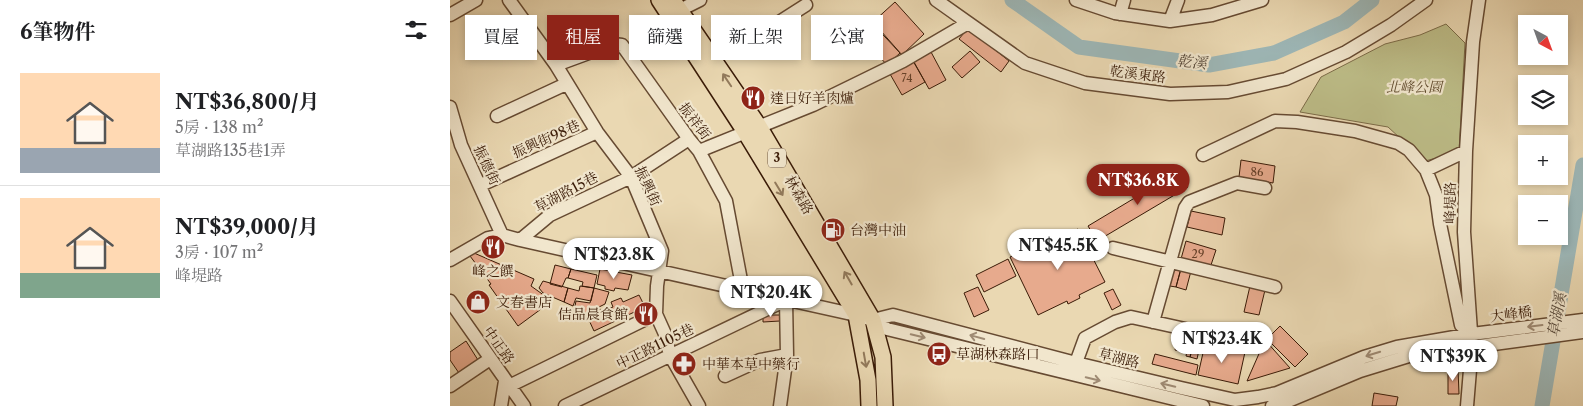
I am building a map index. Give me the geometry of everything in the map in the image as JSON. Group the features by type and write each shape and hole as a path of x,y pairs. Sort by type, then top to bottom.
{"main road":[{"name":"林森路","path":"659,0 752,129 873,320 883,357 885,406"},
{"name":"林森路","path":"677,5 710,56 856,315 868,380 869,406"}],"street":[{"path":"450,15 476,0"},
{"name":"振興街","path":"509,0 556,65 597,132 631,177 662,251 657,286 656,314 665,334 670,355 699,406"},
{"path":"677,5 700,0"},
{"name":"乾溪東路","path":"936,0 1025,63 1085,83 1170,94 1228,92 1286,78 1346,52 1391,25 1426,0"},
{"path":"1076,0 1098,9 1120,14 1170,21 1212,15 1262,0"},
{"path":"1120,14 1124,0"},
{"path":"1170,21 1178,0"},
{"path":"1468,0 1478,6"},
{"path":"710,56 760,29 774,26 806,5"},
{"name":"峰堤路","path":"1467,406 1472,340 1464,232 1466,151 1478,6"},
{"path":"699,151 812,105 903,61 968,23"},
{"name":"振祥街","path":"556,65 613,44 622,45 699,151 726,201 743,291"},
{"path":"497,116 566,84"},
{"name":"振德街","path":"450,107 461,145 481,185 502,235"},
{"path":"1203,155 1275,122 1297,122 1355,132 1398,143 1409,150 1426,170 1436,195 1440,224 1461,325 1472,340"},
{"name":"振興街98巷","path":"481,185 597,132"},
{"name":"草湖路15巷","path":"520,240 550,215 631,177 689,139"},
{"path":"1426,170 1466,151"},
{"path":"1153,322 1172,262 1185,208 1189,202 1237,183 1266,188"},
{"path":"450,260 488,238 502,235"},
{"name":"草湖路","path":"502,235 873,320 894,315 1203,406"},
{"path":"1114,248 1275,287"},
{"path":"780,406 787,355 786,300"},
{"name":"中正路1105巷","path":"565,406 786,300"},
{"name":"中正路","path":"451,307 524,406"},
{"path":"501,406 507,383 656,314"},
{"path":"1074,368 1086,338 1115,322 1131,317 1253,344"},
{"name":"大峰橋","path":"1472,340 1583,320"},
{"name":"大峰橋","path":"1472,340 1583,332"},
{"name":"草湖路","path":"1074,368 1235,400 1258,397 1278,402 1372,354 1397,347 1472,340"},
{"path":"725,376 760,360 787,355"},
{"path":"450,386 490,359"}],"green space":[{"name":"北峰公園","path":"1446,24 1465,43 1459,152 1425,161 1388,127 1300,112 1321,77 1385,44 1420,35"}],"building":[{"path":"895,2 924,34 902,55 883,33 883,15 881,15"},
{"path":"968,28 1009,61 1001,72 959,39"},
{"path":"883,35 900,53 887,65 882,60"},
{"path":"970,51 980,62 962,78 952,67"},
{"path":"931,52 946,80 929,89 914,62"},
{"path":"913,61 925,82 902,95 890,74"},
{"path":"1241,160 1275,166 1273,183 1239,177"},
{"path":"1178,172 1188,187 1097,241 1088,226"},
{"path":"1191,211 1225,218 1222,235 1187,227"},
{"path":"1078,229 1105,282 1079,295 1080,298 1068,304 1067,301 1038,315 1010,257"},
{"path":"1186,241 1216,250 1210,268 1181,259"},
{"path":"474,253 534,279 531,286 552,301 518,326 470,256"},
{"path":"1008,259 1016,276 984,292 976,275"},
{"path":"555,265 571,269 562,287 550,284"},
{"path":"1174,267 1181,268 1176,287 1170,286"},
{"path":"571,269 597,275 594,288 582,286 583,282 568,278"},
{"path":"600,269 632,275 628,290 615,288 614,291 605,289 605,286 597,284"},
{"path":"1181,269 1191,271 1186,290 1176,287"},
{"path":"543,281 568,288 564,302 543,293 539,288"},
{"path":"580,286 594,288 591,301 576,298 573,306 564,302 568,288 579,291"},
{"path":"1250,286 1265,290 1259,315 1244,312"},
{"path":"978,287 989,310 974,317 964,293"},
{"path":"594,288 609,292 605,304 599,307 601,312 588,318 586,313 574,311 576,301 590,303"},
{"path":"1113,289 1121,305 1112,310 1104,293"},
{"path":"639,295 645,307 594,331 588,318 613,307 611,302 621,298 623,302"},
{"path":"763,315 780,315 780,321 763,322"},
{"path":"1280,326 1308,354 1295,367 1267,339"},
{"path":"1180,331 1186,332 1181,351 1175,350"},
{"path":"1186,332 1191,334 1186,353 1181,351"},
{"path":"1191,334 1196,335 1190,357 1186,356"},
{"path":"1196,335 1202,336 1197,359 1190,357"},
{"path":"1265,340 1290,368 1247,381"},
{"path":"466,341 478,360 461,376 450,360 450,352"},
{"path":"1205,344 1245,352 1238,384 1198,375"},
{"path":"1155,354 1198,365 1196,375 1152,364"},
{"path":"1448,369 1458,369 1459,394 1448,394"},
{"path":"1374,393 1398,397 1396,406 1372,406"}],"waterway":[{"name":"乾溪","path":"1012,0 1079,47 1209,65 1274,53 1344,22 1372,0"},
{"name":"草湖溪","path":"1542,406 1583,165"}],"place":[{"name":"達日好羊肉爐","path":"753,98"},
{"name":"台灣中油","path":"833,230"},
{"name":"峰之饌","path":"493,247"},
{"name":"文春書店","path":"478,302"},
{"name":"佶品晨食館","path":"646,314"},
{"name":"草湖林森路口","path":"939,354"},
{"name":"中華本草中藥行","path":"684,364"}]}
